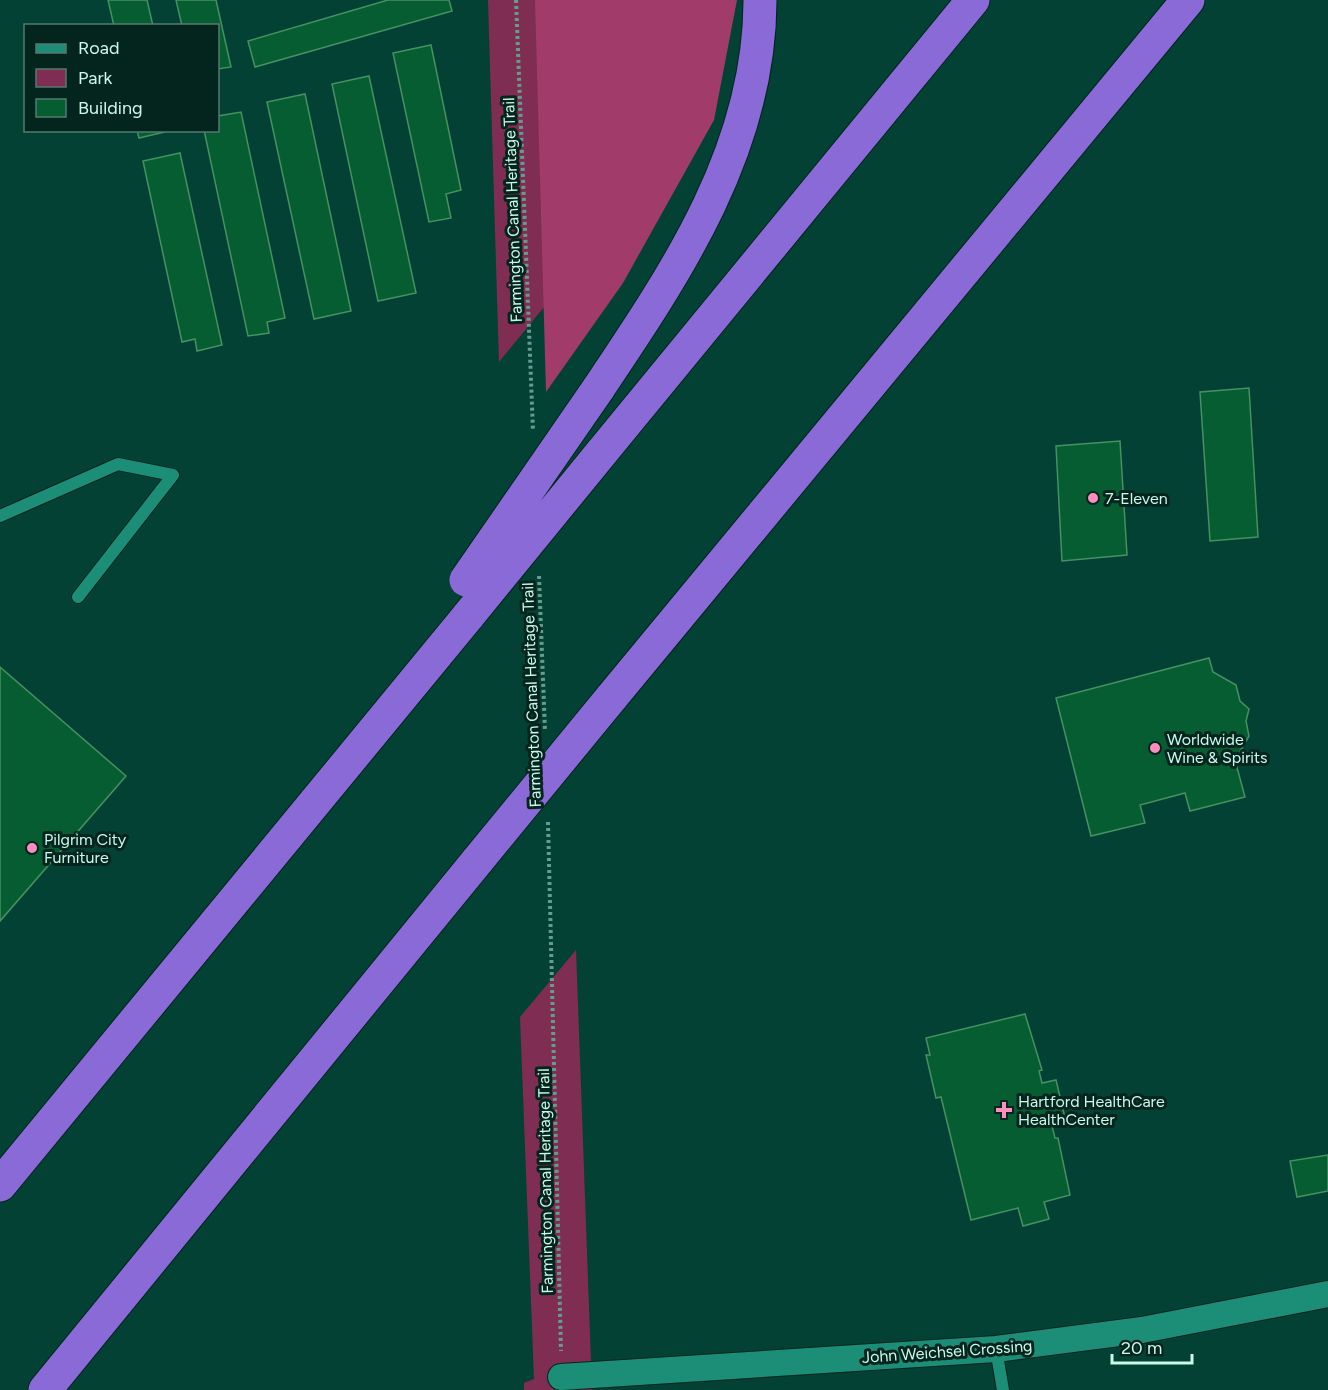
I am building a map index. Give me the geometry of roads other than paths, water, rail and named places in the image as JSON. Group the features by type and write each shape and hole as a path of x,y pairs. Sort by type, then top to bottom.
{"highway":[{"path":"254,878 598,389 679,266 708,210 731,157 749,99 756,58 760,0"},
{"path":"0,1185 973,0"},
{"path":"45,1390 611,698 1188,0"}],"street":[{"name":"John Weichsel Crossing","path":"561,1377 626,1381 996,1349 1130,1331 1328,1294"}],"lane":[{"path":"0,516 118,464 173,475 78,597"},
{"path":"996,1349 1003,1390"}],"place":[{"name":"7-Eleven","path":"1093,498"},
{"name":"Worldwide Wine & Spirits","path":"1155,748"},
{"name":"Pilgrim City Furniture","path":"32,848"},
{"name":"Hartford HealthCare HealthCenter","path":"1004,1110"}]}
